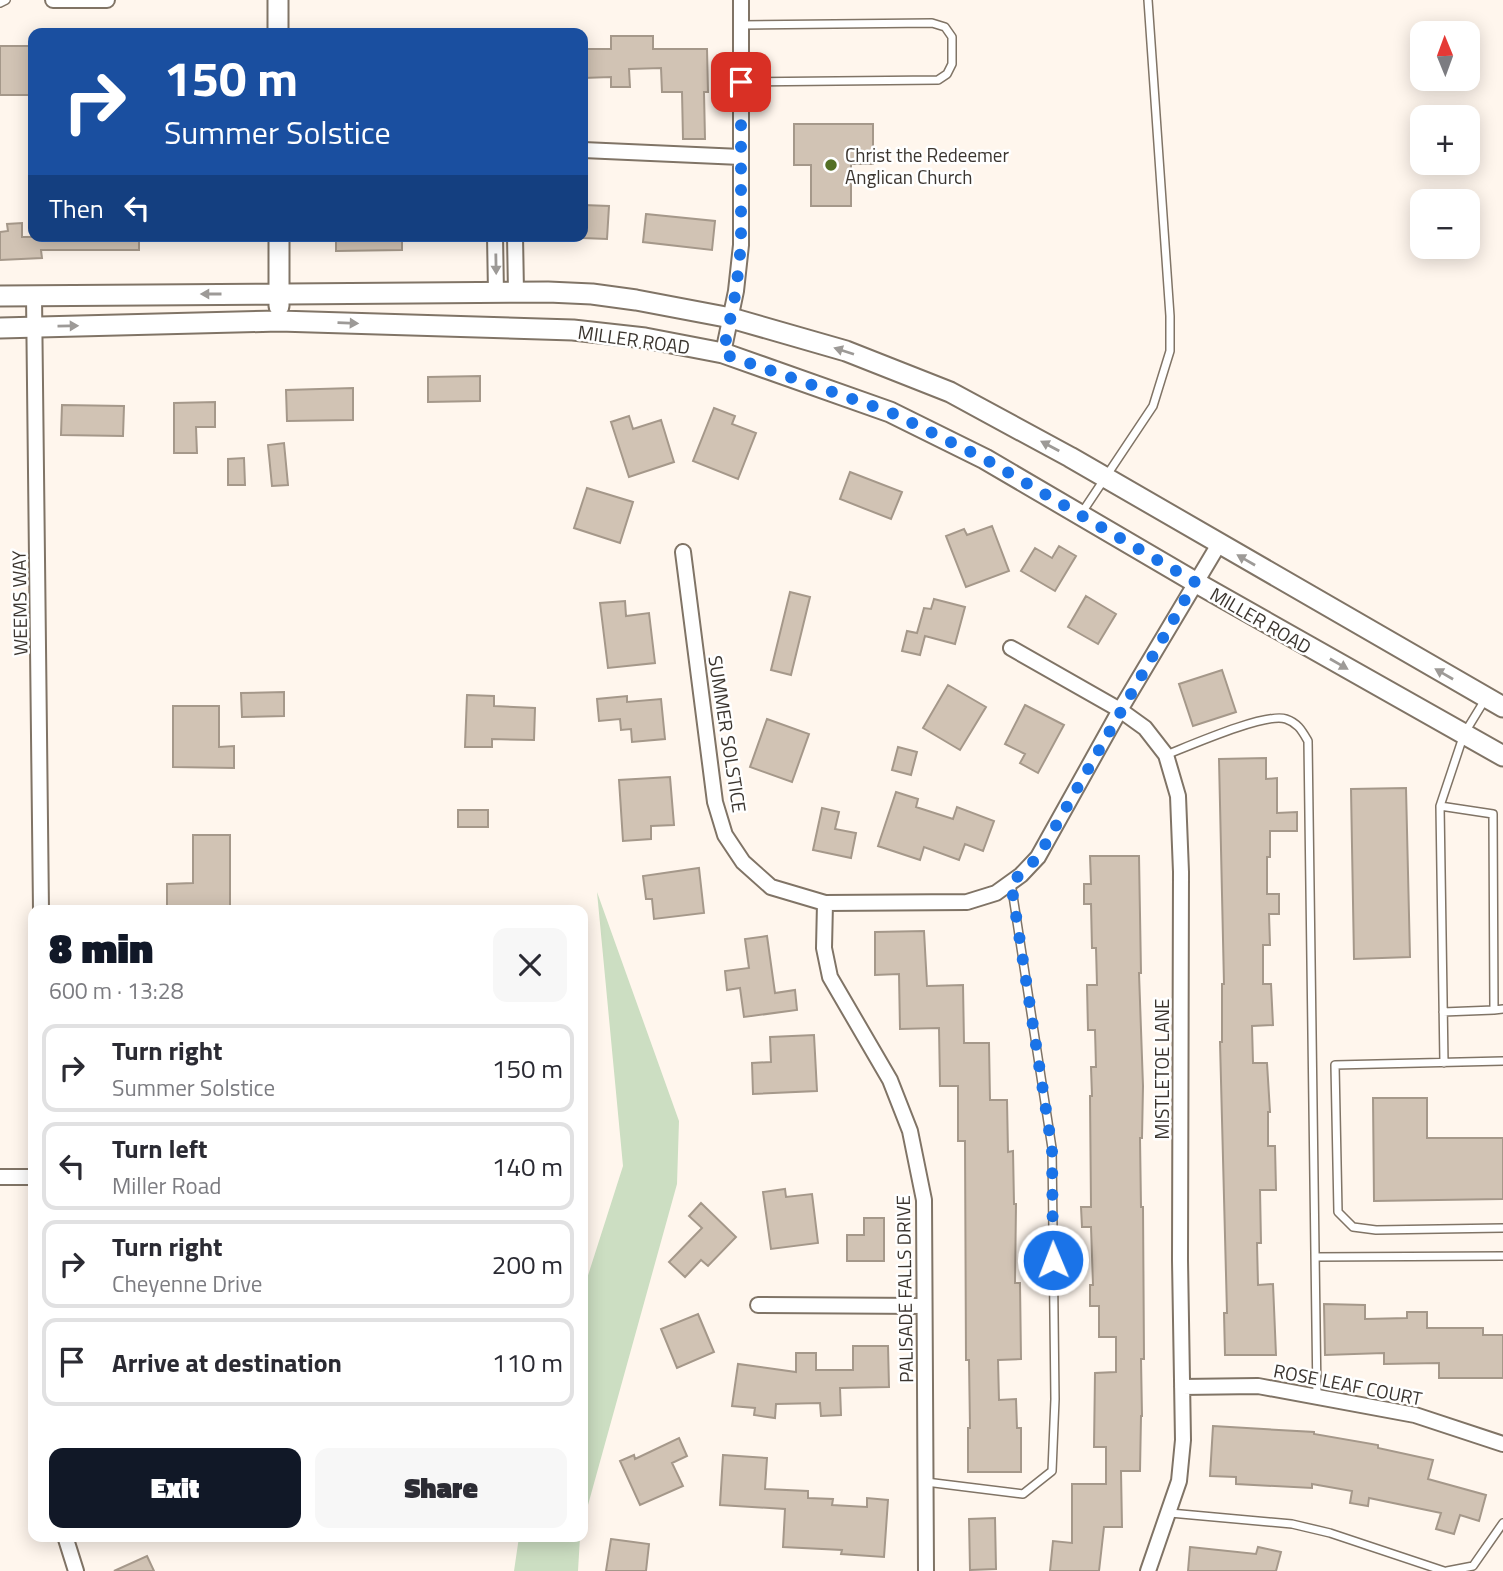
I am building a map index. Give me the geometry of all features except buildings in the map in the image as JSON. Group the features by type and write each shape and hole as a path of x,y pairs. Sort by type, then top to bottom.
{"main road":[{"path":"278,0 278,28"},
{"path":"279,242 279,321"},
{"name":"MILLER ROAD","path":"0,296 592,294 730,318 846,351 950,393 1106,478 1495,703"},
{"name":"MILLER ROAD","path":"0,328 279,321 573,330 645,338 723,354 890,412 985,459 1195,582 1503,756"}],"street":[{"path":"53,0 107,0"},
{"path":"723,354 736,291 741,245 741,0"},
{"path":"588,149 741,157"},
{"path":"496,242 506,293"},
{"path":"506,293 514,242"},
{"name":"WEEMS WAY","path":"34,296 41,905"},
{"name":"SUMMER SOLSTICE","path":"683,552 715,802 725,835 743,862 771,887 825,903 967,902 996,893 1011,883 1038,857 1120,710 1219,544"},
{"name":"MISTLETOE LANE","path":"1011,648 1120,710 1145,728 1166,755 1178,796 1181,872 1182,1440 1180,1467 1170,1513 1148,1571"},
{"name":"PALISADE FALLS DRIVE","path":"825,903 824,948 830,977 890,1080 910,1131 924,1200 926,1571"},
{"path":"0,1177 28,1177"},
{"path":"758,1305 925,1306"},
{"name":"ROSE LEAF COURT","path":"1182,1387 1258,1386 1415,1415 1503,1444"},
{"path":"67,1542 76,1571"}],"lane":[{"path":"0,4 6,0"},
{"path":"1080,514 1153,406 1170,351 1170,316 1148,0"},
{"path":"741,25 932,23 946,27 952,37 952,64 947,74 938,80 741,82"},
{"path":"1444,1063 1440,806 1464,734 1495,703"},
{"path":"1166,755 1266,718 1284,718 1300,726 1308,741 1317,1398"},
{"path":"1440,806 1493,814 1494,1010"},
{"path":"925,1482 1023,1494 1052,1471 1055,1399 1052,1149 1011,883"},
{"path":"1443,1012 1503,1009"},
{"path":"1503,1061 1335,1065 1338,1212 1353,1227 1376,1230 1503,1228"},
{"path":"1315,1257 1503,1256"},
{"path":"1170,1513 1292,1524 1330,1533 1446,1571 1473,1566 1503,1522"}],"green space":[{"path":"597,892 679,1121 677,1184 588,1505 588,1275 623,1166"},
{"path":"518,1542 580,1542 578,1571 514,1571"}],"place":[{"name":"Christ the Redeemer Anglican Church","path":"831,165"}],"route":[{"path":"741,82 741,245 736,291 723,354 890,412 985,459 1195,582 1038,857 1011,883 1052,1149 1053,1260"}]}
